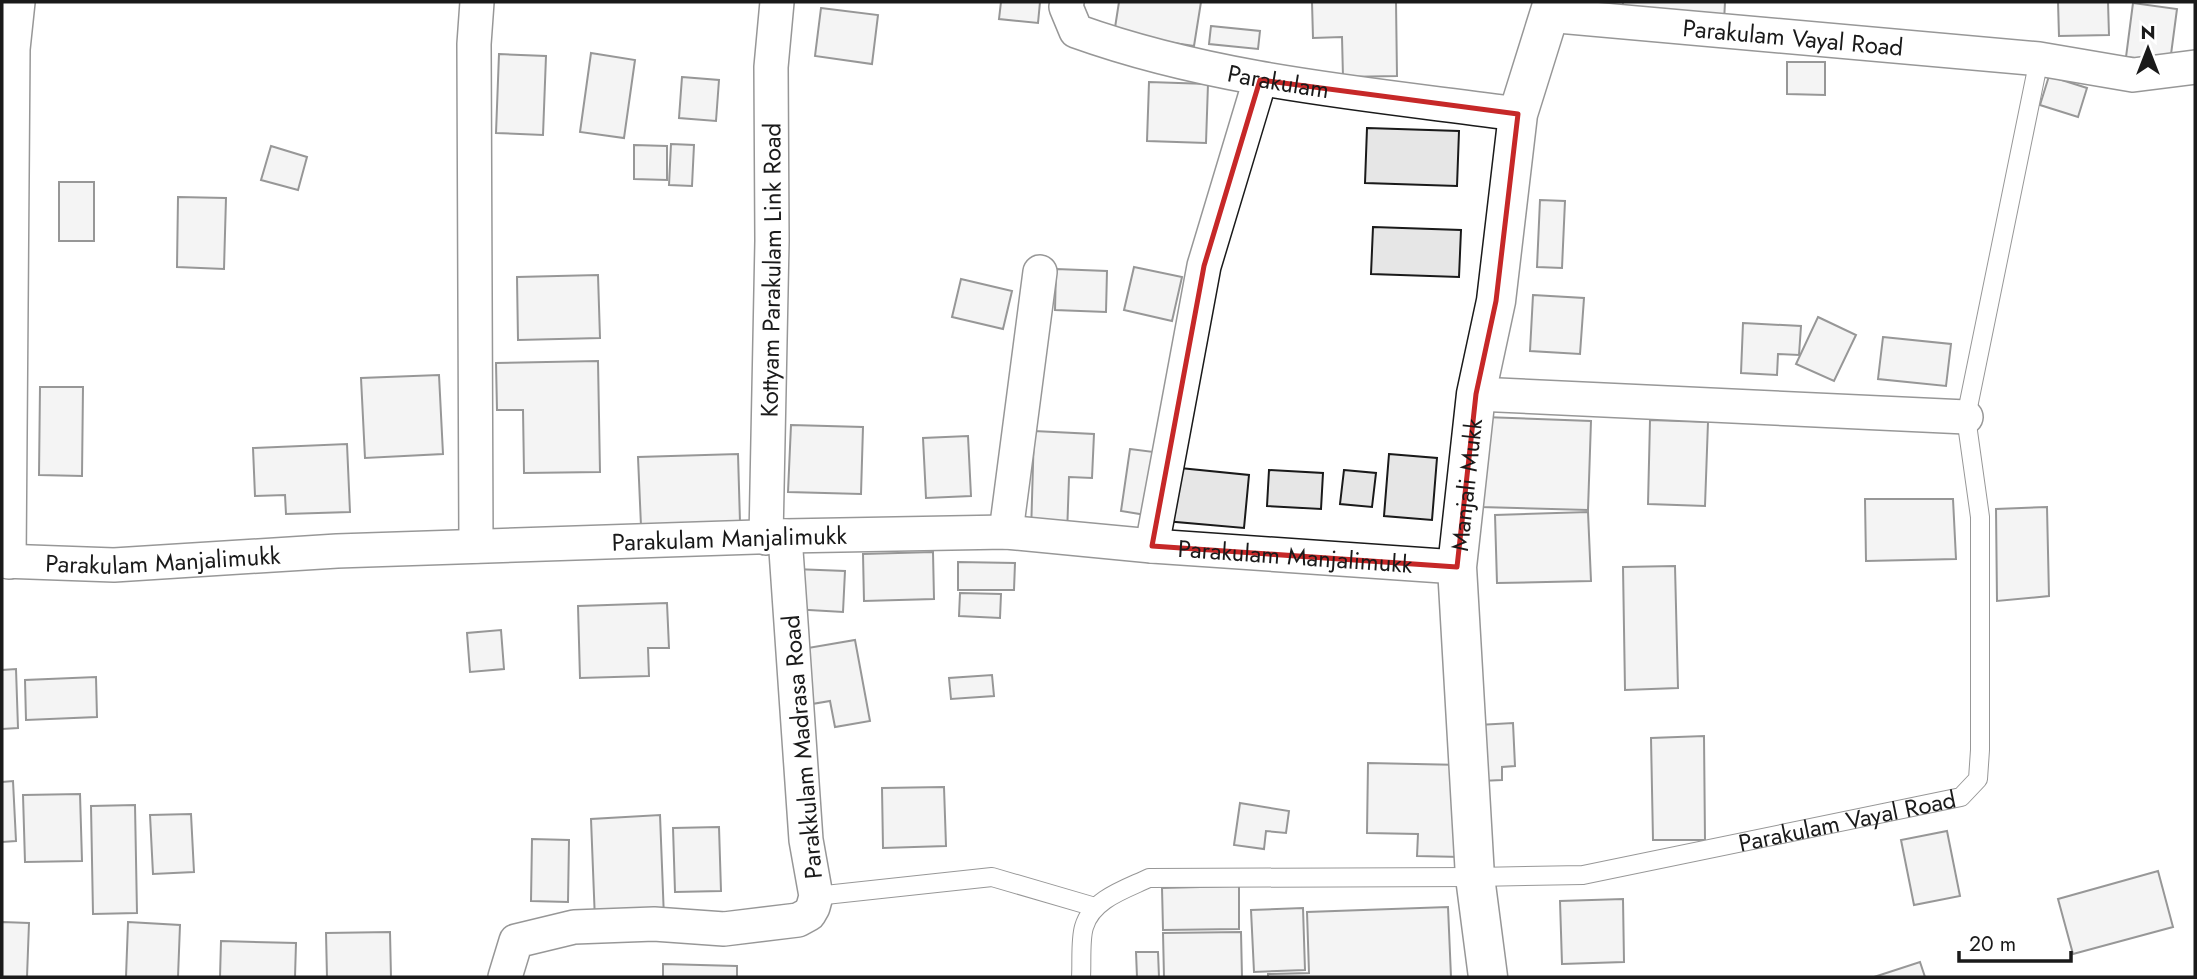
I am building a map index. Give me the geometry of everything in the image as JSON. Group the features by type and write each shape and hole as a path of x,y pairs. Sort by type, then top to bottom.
{"street":[{"path":"5,561 13,49 18,2"},
{"path":"476,546 474,44 477,2"},
{"name":"Kottyam Parakulam Link Road","path":"775,537 771,67 777,2"},
{"name":"Parakulam","path":"1067,2 1066,7 1076,32 1120,48 1260,80 1518,114"},
{"name":"Parakulam Vayal Road","path":"1550,9 2039,59 2133,75 2195,67"},
{"name":"Manjali Mukk","path":"1488,977 1475,877 1457,567 1476,394 1496,301 1518,114 1550,9"},
{"path":"1152,546 1205,266 1260,80"},
{"path":"1006,532 1040,272"},
{"path":"1476,394 1966,417"},
{"name":"Parakulam Manjalimukk","path":"5,561 114,565 337,551 1006,532 1152,546 1457,567"},
{"name":"Parakkulam Madrasa Road","path":"505,977 516,941 574,927 654,924 724,929 798,920 813,907 816,896 806,840 775,537"}],"lane":[{"name":"Parakulam Vayal Road","path":"1095,907 1149,878 1583,875 1961,797 1978,779 1980,750 1980,517 1966,417 2039,59"},
{"path":"816,896 992,877 1095,907 1084,927 1081,977"}],"highlighted area":[{"path":"1260,80 1518,114 1496,301 1476,394 1457,567 1152,546 1204,266"}],"building":[{"path":"1001,2 1040,2 1038,23 999,19"},
{"path":"1119,2 1201,2 1194,46 1114,34"},
{"path":"1312,2 1396,2 1397,76 1343,77 1342,37 1313,38"},
{"path":"1623,2 1725,2 1724,22 1622,17"},
{"path":"2058,2 2108,2 2109,35 2059,36"},
{"path":"2133,3 2177,9 2170,62 2126,57"},
{"path":"821,8 878,15 872,64 815,56"},
{"path":"1211,26 1260,31 1258,49 1209,44"},
{"path":"591,53 635,60 624,138 580,132"},
{"path":"499,54 546,56 543,135 496,133"},
{"path":"1787,62 1825,62 1825,95 1787,94"},
{"path":"2049,76 2087,88 2078,117 2040,105"},
{"path":"682,77 719,80 716,121 679,118"},
{"path":"1149,82 1208,84 1206,143 1147,141"},
{"path":"1367,128 1459,131 1457,186 1365,183"},
{"path":"671,144 694,145 692,186 669,185"},
{"path":"634,145 667,146 667,180 634,179"},
{"path":"271,146 307,157 298,190 261,180"},
{"path":"59,182 94,182 94,241 59,241"},
{"path":"178,197 226,198 224,269 177,267"},
{"path":"1540,200 1565,201 1562,268 1537,267"},
{"path":"1373,227 1461,230 1459,277 1371,274"},
{"path":"1134,267 1182,277 1172,321 1124,310"},
{"path":"1056,269 1107,271 1106,312 1055,310"},
{"path":"598,275 600,338 518,340 517,277"},
{"path":"961,279 1012,291 1003,329 952,317"},
{"path":"1533,295 1584,298 1580,354 1530,351"},
{"path":"1818,317 1856,335 1834,381 1796,364"},
{"path":"1743,323 1801,326 1799,355 1778,354 1777,375 1741,373"},
{"path":"1883,337 1951,344 1946,386 1878,379"},
{"path":"598,361 600,472 524,473 523,410 497,410 496,363"},
{"path":"439,375 443,454 365,458 361,378"},
{"path":"40,387 83,387 82,476 39,475"},
{"path":"1484,417 1591,421 1588,510 1480,507"},
{"path":"1650,420 1708,422 1705,506 1648,504"},
{"path":"791,425 863,427 861,494 788,492"},
{"path":"1034,431 1094,434 1092,478 1069,477 1067,535 1031,533"},
{"path":"968,436 971,496 926,498 923,438"},
{"path":"347,444 350,512 286,514 285,495 255,496 253,448"},
{"path":"1130,449 1154,452 1146,515 1121,511"},
{"path":"738,454 740,522 641,526 638,457"},
{"path":"1389,454 1437,458 1432,520 1384,516"},
{"path":"1170,467 1249,475 1244,528 1165,521"},
{"path":"1269,470 1323,473 1321,509 1267,506"},
{"path":"1344,470 1376,473 1372,507 1340,504"},
{"path":"1865,499 1953,499 1956,559 1866,561"},
{"path":"2047,507 2049,596 1997,601 1996,509"},
{"path":"1588,512 1591,581 1497,583 1495,515"},
{"path":"933,552 934,599 864,601 863,554"},
{"path":"958,562 1015,563 1014,590 958,590"},
{"path":"1675,566 1678,688 1625,690 1623,567"},
{"path":"794,569 845,571 843,612 792,609"},
{"path":"960,593 1001,594 1000,618 959,616"},
{"path":"667,603 669,648 648,648 649,676 580,678 578,606"},
{"path":"501,630 504,669 470,672 467,633"},
{"path":"855,640 870,721 835,727 830,701 812,704 802,649"},
{"path":"16,669 18,728 2,729 2,670"},
{"path":"992,675 994,696 951,699 949,678"},
{"path":"96,677 97,717 26,720 25,680"},
{"path":"1513,723 1515,766 1502,767 1502,780 1481,781 1478,725"},
{"path":"1704,736 1705,840 1653,840 1651,738"},
{"path":"1368,763 1463,765 1461,857 1417,856 1418,834 1367,833"},
{"path":"13,781 16,841 2,842 2,782"},
{"path":"944,787 946,846 883,848 882,788"},
{"path":"80,794 82,861 25,862 23,795"},
{"path":"1240,803 1289,811 1286,833 1266,831 1264,849 1234,845"},
{"path":"135,805 137,913 93,914 91,806"},
{"path":"191,814 194,872 153,874 150,815"},
{"path":"660,815 664,918 595,921 591,819"},
{"path":"719,827 721,891 675,892 673,828"},
{"path":"1947,831 1960,896 1914,905 1901,840"},
{"path":"532,839 569,840 568,902 531,901"},
{"path":"2158,871 2173,927 2073,954 2058,899"},
{"path":"1239,886 1239,929 1163,930 1162,888"},
{"path":"1623,899 1624,962 1562,964 1560,901"},
{"path":"1448,907 1451,977 1268,977 1268,974 1309,973 1307,912"},
{"path":"1303,908 1305,970 1254,972 1251,910"},
{"path":"2,922 29,923 27,977 2,977"},
{"path":"128,922 180,925 178,977 126,977"},
{"path":"390,932 391,977 327,977 326,933"},
{"path":"1241,932 1242,977 1164,977 1163,933"},
{"path":"221,941 296,943 295,977 220,977"},
{"path":"1136,952 1158,952 1159,977 1137,977"},
{"path":"1920,962 1925,977 1874,977"},
{"path":"663,964 737,966 737,977 663,977"}]}
